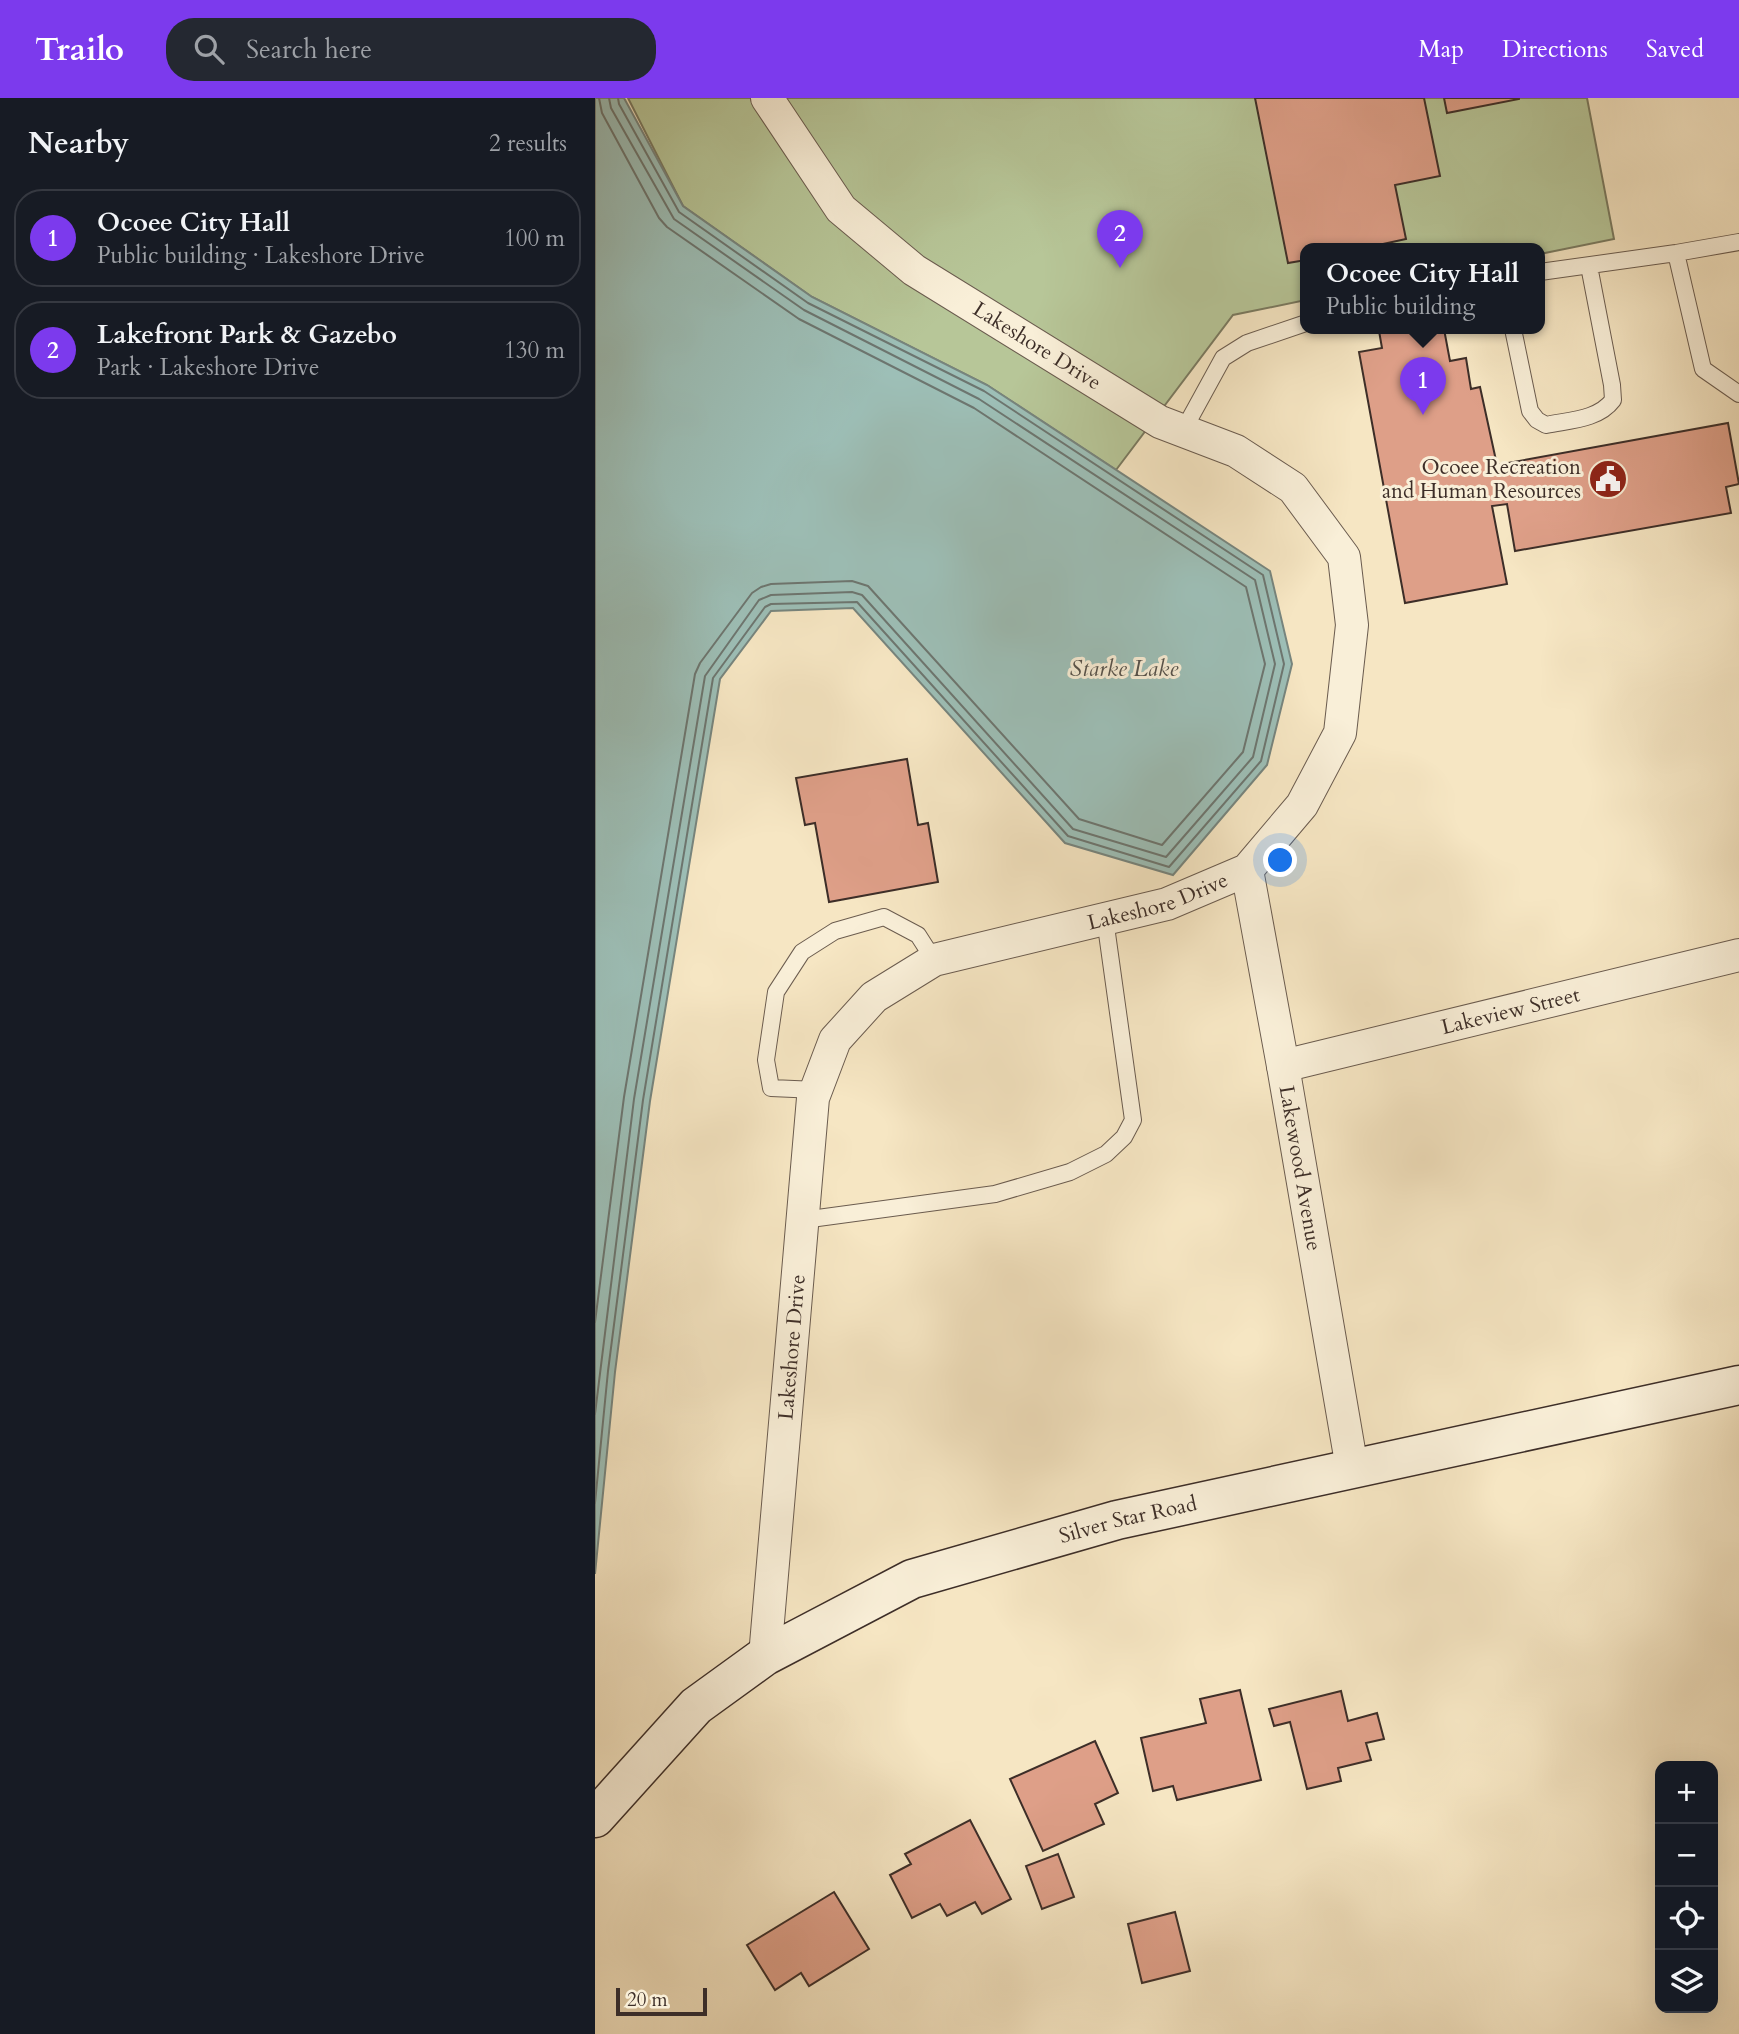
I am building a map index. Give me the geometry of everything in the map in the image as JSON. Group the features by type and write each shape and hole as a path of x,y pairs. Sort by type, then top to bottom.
{"main road":[{"name":"Silver Star Road","path":"595,1818 696,1706 765,1656 912,1579 1117,1520 1739,1385"}],"street":[{"name":"Lakeshore Drive","path":"765,1656 813,1098 835,1040 874,998 934,960 1167,904 1247,870 1302,805 1340,733 1352,625 1344,557 1293,488 1235,451 1160,422 914,270 841,209 767,98"},
{"name":"Lakewood Avenue","path":"1247,870 1352,1468"},
{"name":"Lakeview Street","path":"1283,1066 1739,955"}],"lane":[{"path":"1545,271 1739,242"},
{"path":"1676,253 1703,369 1739,394"},
{"path":"1514,334 1530,411 1537,420 1546,425 1596,415 1607,408 1613,400 1612,385 1588,266"},
{"path":"1183,431 1223,358 1247,343 1300,325"},
{"path":"817,1090 771,1088 766,1060 776,992 802,952 835,930 884,917 918,934 934,960"},
{"path":"803,1220 995,1194 1070,1171 1105,1154 1124,1137 1133,1120 1105,919"}],"green space":[{"path":"628,98 1587,98 1614,239 1545,253 1545,243 1300,243 1300,301 1233,315 1116,470 987,385 812,297 683,206"}],"water":[{"name":"Starke Lake","path":"595,98 624,98 683,206 812,297 987,385 1270,571 1292,664 1267,765 1173,875 1065,843 853,608 771,611 720,679 650,1101 615,1372 595,1574"}],"building":[{"path":"1255,98 1424,98 1440,176 1395,185 1406,239 1388,243 1300,243 1300,261 1288,263"},
{"path":"1444,98 1519,98 1519,99 1447,113"},
{"path":"1380,334 1445,334 1450,361 1466,358 1471,389 1480,387 1497,465 1728,423 1739,484 1726,487 1731,513 1515,551 1507,504 1492,506 1507,584 1405,603 1359,352 1382,348"},
{"path":"907,759 918,825 928,823 938,882 829,902 815,823 805,825 796,778"},
{"path":"1240,1690 1261,1780 1177,1800 1173,1786 1153,1791 1141,1738 1206,1723 1200,1699"},
{"path":"1341,1691 1348,1721 1377,1713 1384,1739 1366,1743 1371,1760 1338,1768 1341,1781 1307,1789 1290,1722 1274,1726 1269,1709"},
{"path":"1095,1741 1118,1793 1095,1804 1104,1824 1043,1851 1010,1779"},
{"path":"970,1820 1011,1899 982,1914 975,1902 947,1916 940,1904 912,1918 890,1875 911,1864 905,1854"},
{"path":"1058,1854 1074,1897 1042,1909 1026,1866"},
{"path":"834,1892 869,1949 809,1986 801,1973 775,1990 747,1945"},
{"path":"1175,1912 1190,1971 1142,1983 1128,1924"}],"place":[{"name":"Lakefront Park & Gazebo","path":"1120,268"},
{"name":"Ocoee City Hall","path":"1423,415"},
{"name":"Ocoee Recreation and Human Resources","path":"1608,479"}]}
